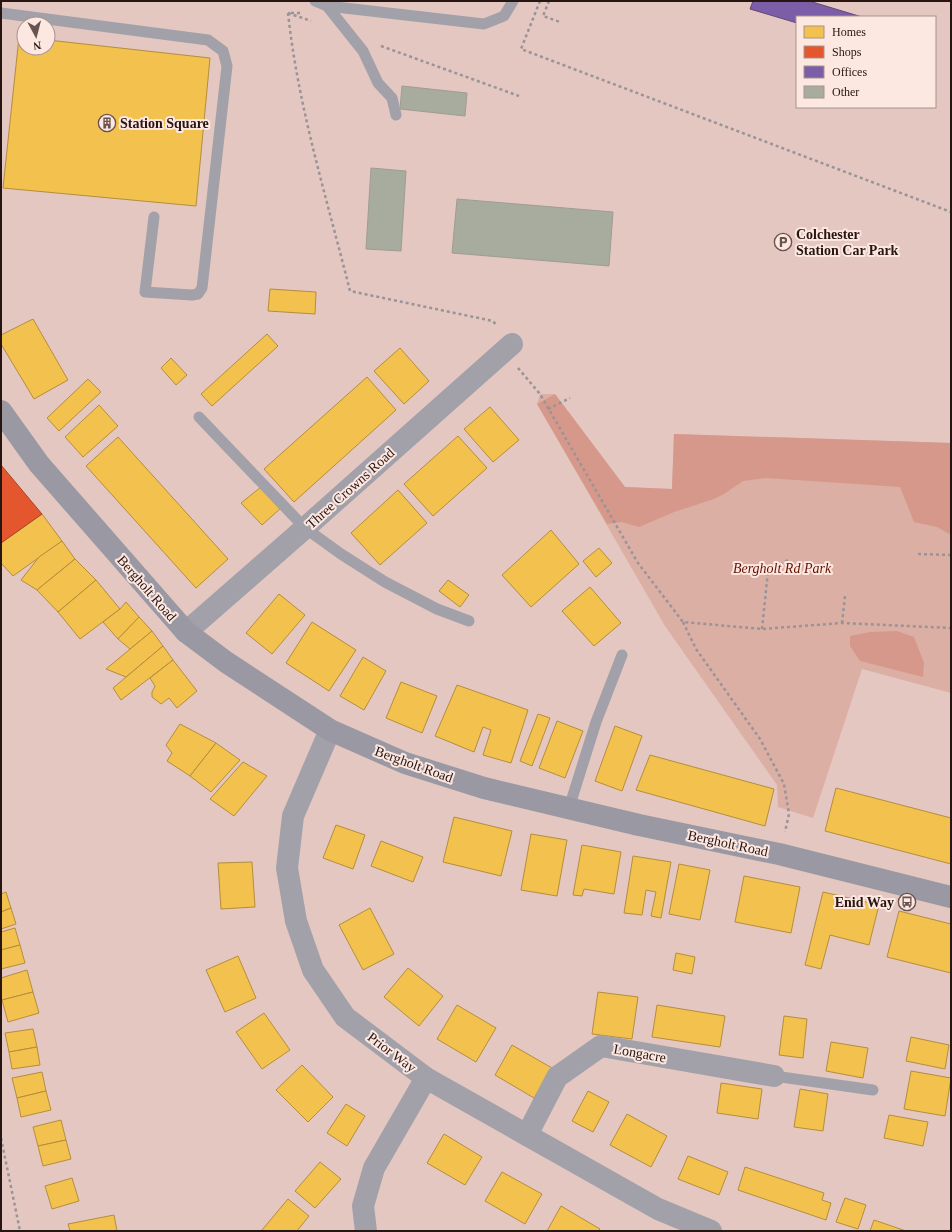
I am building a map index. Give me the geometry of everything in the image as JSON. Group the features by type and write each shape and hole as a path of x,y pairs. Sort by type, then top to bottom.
{"main road":[{"name":"Bergholt Road","path":"1,410 39,464 186,632 226,662 330,730 412,765 484,788 639,825 780,854 951,897"}],"street":[{"name":"Three Crowns Road","path":"186,632 508,347"},
{"name":"Prior Way","path":"330,730 293,816 287,868 296,921 313,970 345,1017 426,1078 658,1209 711,1231"},
{"name":"Longacre","path":"527,1135 557,1077 601,1046 774,1076"},
{"path":"366,1231 363,1206 374,1168 426,1078"}],"lane":[{"path":"315,1 327,6 484,24 504,16 513,1"},
{"path":"327,6 363,50 378,83 392,98 396,115"},
{"path":"1,13 208,40 224,51 227,66 202,288 198,294 192,295 145,292 154,217"},
{"path":"200,417 305,528 341,554 385,582 437,609 469,621"},
{"path":"569,808 596,722 622,655"},
{"path":"774,1076 873,1090"}],"path":[{"path":"540,1 521,49 951,212"},
{"path":"549,1 543,16 560,22"},
{"path":"318,24 288,13 302,101 350,291 493,321"},
{"path":"378,45 519,96"},
{"path":"508,347 540,394 638,563 683,622 696,650 760,739 784,784 789,814 780,854"},
{"path":"548,409 570,398"},
{"path":"918,554 951,555"},
{"path":"762,629 768,571 790,560"},
{"path":"842,623 845,596"},
{"path":"683,622 762,629 842,623 951,628"},
{"path":"1,1138 20,1231"}],"green space":[{"name":"Bergholt Rd Park","path":"540,394 555,394 625,487 672,489 674,434 951,443 951,693 862,669 813,818 778,807 777,785 665,626 537,404"}],"shaded area":[{"path":"555,394 625,487 672,489 674,434 951,443 951,535 937,527 914,522 900,487 766,478 743,481 714,499 674,512 639,527 622,522 607,524 537,404"},
{"path":"897,631 914,637 924,663 923,677 860,661 850,646 850,636 870,632"}],"building: Homes":[{"name":"Station Square","path":"56,41 210,58 196,206 3,188 17,56 56,56"},
{"path":"270,289 316,292 315,314 268,311"},
{"path":"33,319 68,380 34,399 1,344 1,335"},
{"path":"267,334 278,346 212,406 201,394"},
{"path":"400,348 429,381 404,404 374,371"},
{"path":"171,358 187,375 176,385 161,368"},
{"path":"367,377 396,410 294,502 264,469"},
{"path":"88,379 101,392 59,431 47,418"},
{"path":"99,405 118,426 83,457 65,437"},
{"path":"490,407 519,440 493,462 464,429"},
{"path":"458,436 487,468 433,516 404,484"},
{"path":"118,437 228,559 196,588 86,466"},
{"path":"261,487 281,508 262,525 241,503"},
{"path":"398,490 427,523 380,565 351,533"},
{"path":"42,514 62,541 13,576 1,563 1,543"},
{"path":"551,530 579,564 531,607 502,575"},
{"path":"62,541 75,559 37,590 21,580 39,557"},
{"path":"599,548 612,563 596,577 583,561"},
{"path":"75,559 96,580 58,612 37,590"},
{"path":"96,580 120,609 80,639 58,612"},
{"path":"448,580 469,595 460,607 439,591"},
{"path":"590,587 621,623 594,646 562,611"},
{"path":"279,594 305,615 272,654 246,633"},
{"path":"126,602 139,617 118,639 103,622 120,609"},
{"path":"139,617 152,631 130,649 118,639"},
{"path":"312,622 356,650 329,691 286,663"},
{"path":"152,631 163,646 126,677 106,669"},
{"path":"163,646 173,660 121,700 113,688"},
{"path":"363,657 386,671 364,710 340,696"},
{"path":"173,660 197,691 177,708 169,698 161,704 152,697 152,692 155,686 150,678"},
{"path":"401,682 437,696 422,733 386,718"},
{"path":"457,685 528,710 511,763 483,755 491,730 483,727 474,752 435,736"},
{"path":"538,714 550,718 532,766 520,761"},
{"path":"557,721 583,731 565,778 539,768"},
{"path":"180,724 216,743 190,776 167,761 172,753 166,745"},
{"path":"615,726 642,736 622,791 595,781"},
{"path":"216,743 240,760 211,792 190,776"},
{"path":"650,755 774,789 765,826 636,790"},
{"path":"243,762 267,776 234,816 210,799"},
{"path":"836,788 951,818 951,864 825,831"},
{"path":"454,817 512,831 501,876 443,862"},
{"path":"336,825 365,835 353,869 323,858"},
{"path":"531,834 567,840 557,896 521,890"},
{"path":"381,841 423,857 413,882 371,866"},
{"path":"582,845 621,852 614,894 584,889 582,896 573,895"},
{"path":"633,856 671,862 661,918 651,916 656,892 646,890 642,915 624,913"},
{"path":"252,862 255,907 221,909 218,863"},
{"path":"679,864 710,870 700,920 669,914"},
{"path":"744,876 800,887 791,933 735,922"},
{"path":"6,892 11,908 1,912 1,894"},
{"path":"823,892 879,905 869,945 830,935 821,969 805,965"},
{"path":"11,908 16,924 1,929 1,912"},
{"path":"370,908 394,954 363,970 339,925"},
{"path":"899,911 951,924 951,973 887,957"},
{"path":"15,928 20,945 1,950 1,932"},
{"path":"20,945 25,963 1,969 1,950"},
{"path":"676,953 695,957 692,974 673,970"},
{"path":"238,956 256,998 225,1012 206,970"},
{"path":"408,968 443,996 419,1026 384,997"},
{"path":"27,970 33,992 2,1000 1,978"},
{"path":"33,992 39,1013 8,1022 2,1000"},
{"path":"598,992 638,997 632,1039 592,1034"},
{"path":"457,1005 496,1028 476,1062 437,1039"},
{"path":"657,1005 725,1016 720,1047 652,1037"},
{"path":"264,1013 290,1050 262,1069 236,1032"},
{"path":"784,1016 807,1019 803,1058 779,1055"},
{"path":"33,1029 37,1047 9,1052 5,1033"},
{"path":"911,1037 949,1045 945,1069 906,1061"},
{"path":"831,1042 868,1048 863,1078 826,1071"},
{"path":"512,1045 552,1068 534,1098 495,1075"},
{"path":"37,1047 40,1065 12,1069 9,1052"},
{"path":"302,1065 333,1097 308,1122 276,1090"},
{"path":"911,1071 951,1078 945,1116 904,1109"},
{"path":"42,1072 46,1091 17,1098 12,1078"},
{"path":"721,1083 762,1089 758,1119 717,1113"},
{"path":"800,1089 828,1094 823,1131 794,1127"},
{"path":"46,1091 51,1110 21,1117 17,1098"},
{"path":"588,1091 609,1102 593,1132 572,1121"},
{"path":"346,1104 365,1116 347,1146 327,1133"},
{"path":"627,1114 667,1136 651,1167 610,1145"},
{"path":"889,1115 928,1122 923,1146 884,1138"},
{"path":"61,1120 66,1140 38,1146 33,1127"},
{"path":"444,1134 482,1157 465,1185 427,1163"},
{"path":"66,1140 71,1159 43,1166 38,1146"},
{"path":"688,1156 728,1172 719,1195 678,1179"},
{"path":"320,1162 341,1179 315,1208 295,1191"},
{"path":"745,1167 824,1193 822,1200 831,1203 826,1220 738,1190"},
{"path":"502,1172 542,1194 525,1224 485,1201"},
{"path":"72,1178 79,1201 52,1209 45,1186"},
{"path":"845,1198 866,1205 858,1229 836,1222"},
{"path":"288,1199 309,1216 297,1231 262,1230"},
{"path":"561,1206 600,1229 598,1231 547,1231"},
{"path":"114,1215 117,1231 70,1231 68,1224"},
{"path":"874,1220 906,1231 870,1231"}],"building: Shops":[{"path":"1,465 42,514 1,543"}],"building: Offices":[{"path":"753,1 809,1 859,16 796,16 796,23 750,9"}],"building: Other":[{"path":"402,86 467,93 465,116 400,109"},
{"path":"371,168 406,171 401,251 366,249"},
{"path":"457,199 613,212 609,266 452,253"}],"place":[{"name":"Station Square","path":"107,123"},
{"name":"Colchester Station Car Park","path":"783,242"},
{"name":"Enid Way","path":"907,902"}]}
